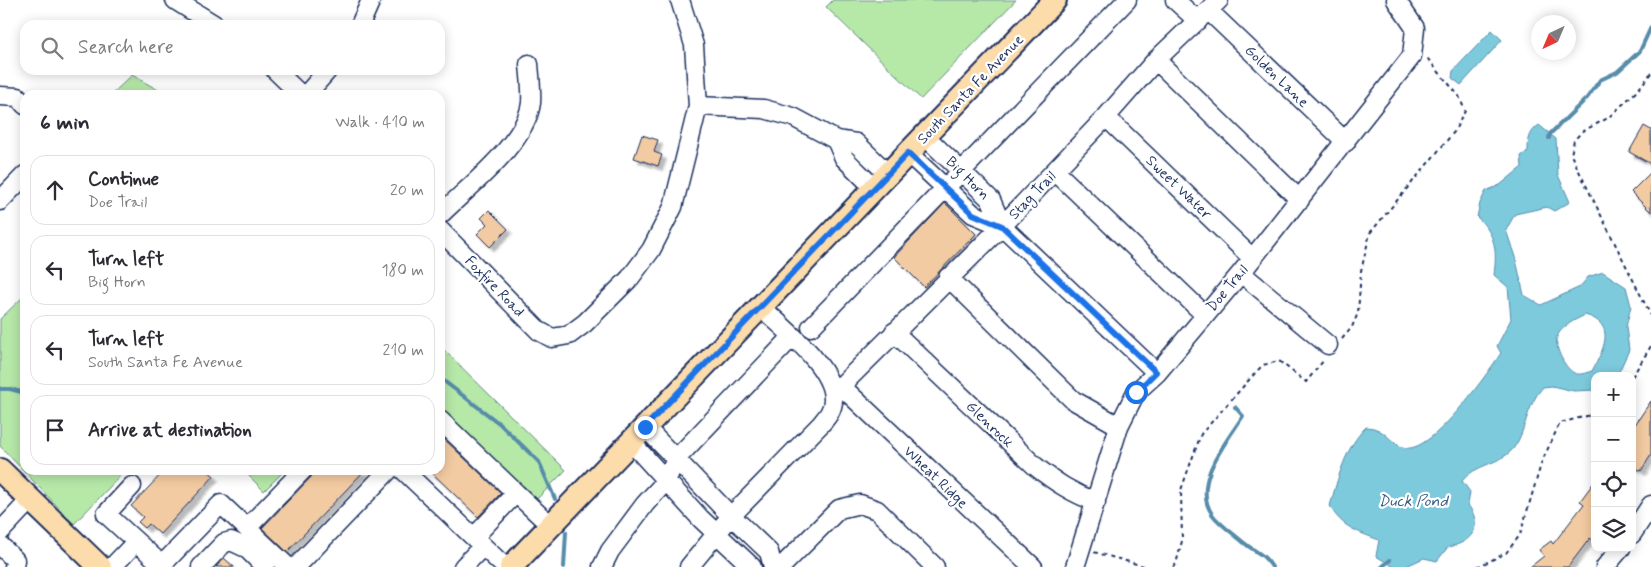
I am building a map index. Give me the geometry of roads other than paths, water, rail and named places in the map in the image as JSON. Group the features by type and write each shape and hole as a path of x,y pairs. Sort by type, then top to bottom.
{"main road":[{"name":"South Santa Fe Avenue","path":"511,567 1055,0"},
{"path":"0,470 100,567"}],"street":[{"path":"362,20 371,0"},
{"path":"680,0 694,45 698,106 764,109 793,117 836,140 856,144 881,181"},
{"path":"811,327 944,187 1127,0"},
{"name":"Golden Lane","path":"1175,0 1212,7 1346,142"},
{"name":"Doe Trail","path":"1075,567 1119,426 1136,392 1156,372 1241,273 1412,56 1415,28 1396,0"},
{"path":"182,2 209,20"},
{"name":"Stag Trail","path":"841,386 948,277 1002,226 1106,117 1156,60 1212,7"},
{"path":"1156,60 1300,200"},
{"path":"445,210 511,146 525,124 531,102 529,64"},
{"path":"280,75 296,90"},
{"path":"310,90 324,75"},
{"path":"0,96 18,97 20,99"},
{"name":"Foxfire Road","path":"445,235 539,331 552,338 569,335 585,323 630,278 651,250 673,207 698,106"},
{"name":"Sweet Water","path":"1106,117 1252,258"},
{"name":"Big Horn","path":"925,136 991,200 1002,226"},
{"name":"Big Horn","path":"908,153 973,214 1002,226 1156,372"},
{"path":"1054,171 1205,315"},
{"path":"0,201 20,180"},
{"path":"1241,273 1332,348"},
{"path":"948,277 1073,400 1103,419 1119,426"},
{"path":"689,567 731,516 821,424 830,412 834,401 827,376 812,356 761,306"},
{"name":"Glenrock","path":"894,332 1035,466 1066,489 1096,502"},
{"path":"602,567 610,550 645,504 666,481 676,459 792,336"},
{"name":"Wheat Ridge","path":"841,386 1033,567"},
{"path":"445,425 551,526"},
{"path":"638,435 676,459 769,552 773,567"},
{"path":"638,435 666,481 752,567"},
{"path":"247,528 298,475"},
{"path":"132,486 106,514 162,566 221,504 247,528 298,566 384,475"},
{"path":"408,475 505,567"},
{"path":"463,567 478,542 516,493"},
{"path":"0,532 30,500"},
{"path":"781,567 832,514 845,506 860,504 877,510 935,567"},
{"path":"1636,528 1651,505"},
{"path":"201,567 224,544 231,541 246,548 265,567"},
{"path":"112,567 136,542"},
{"path":"0,545 17,565"},
{"path":"1605,567 1618,552"}],"water":[{"path":"1492,30 1502,40 1461,85 1452,78 1453,71"},
{"name":"Duck Pond","path":"1539,125 1556,139 1558,175 1570,202 1554,211 1547,207 1515,214 1506,230 1516,260 1524,295 1541,305 1580,287 1588,277 1603,272 1626,287 1631,306 1626,327 1629,350 1619,372 1591,372 1591,390 1574,391 1552,386 1543,387 1529,410 1521,435 1513,449 1501,458 1473,471 1462,481 1470,492 1468,505 1475,520 1473,532 1469,537 1464,542 1448,547 1437,561 1424,558 1404,567 1394,567 1376,556 1379,540 1351,528 1334,513 1330,506 1339,474 1347,454 1366,427 1379,430 1396,444 1406,448 1417,446 1430,438 1458,410 1501,353 1497,346 1511,319 1508,287 1494,275 1494,243 1488,230 1477,217 1480,203 1486,191 1500,185 1522,167 1521,156 1528,151 1528,143 1533,130","holes":["1585,315 1601,324 1605,338 1592,371 1583,374 1573,372 1565,364 1559,353 1557,347 1559,333 1573,321"]}],"waterway":[{"path":"1549,138 1550,134 1587,98 1600,80 1617,72 1640,51 1651,27"},
{"path":"445,382 500,424 539,462 555,499"},
{"path":"0,389 20,392"},
{"path":"1235,407 1243,416 1221,450 1208,476 1207,502 1212,514 1248,546 1262,555 1272,567"},
{"path":"564,567 566,532"},
{"path":"1382,567 1390,560"}]}
